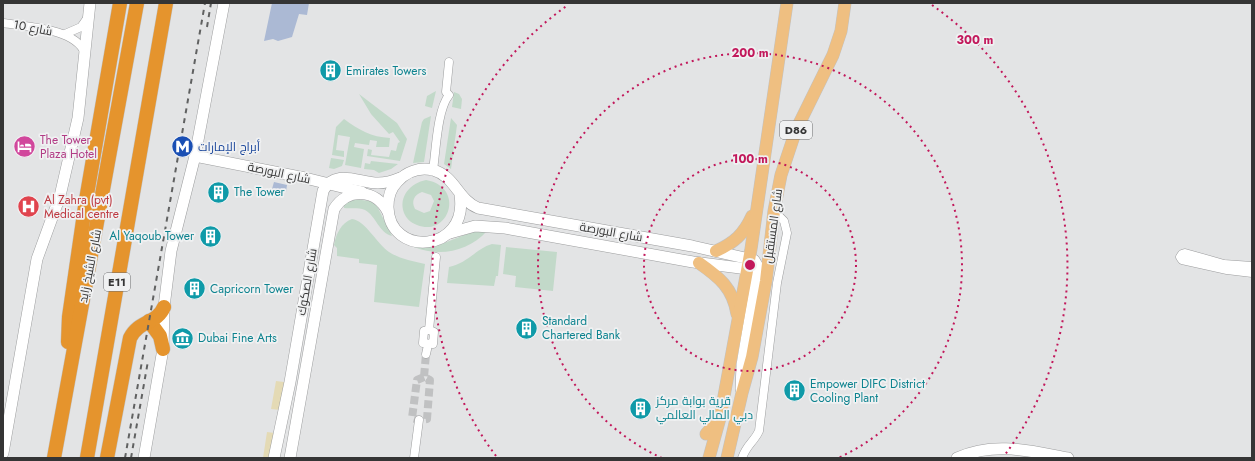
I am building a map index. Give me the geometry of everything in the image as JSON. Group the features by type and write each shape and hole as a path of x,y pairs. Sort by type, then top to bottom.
{"highway":[{"path":"70,373 68,336 72,298 87,193 120,3"},
{"name":"شارع الشيخ زايد","path":"54,458 137,3"},
{"name":"E11","path":"87,458 166,3"},
{"path":"107,458 128,344 136,329 160,316 164,307"},
{"path":"149,321 160,336 163,349"}],"main road":[{"name":"شارع المستقبل","path":"709,458 720,418 738,321 774,211 781,175 791,143 835,49 841,31 845,3"},
{"name":"شارع المستقبل","path":"728,458 742,394 750,366 756,265 756,208 770,127 786,5"},
{"path":"716,251 732,244 740,236 747,227 756,208"},
{"path":"699,263 717,275 726,284 734,298 738,321"},
{"path":"706,434 720,418"}],"street":[{"path":"3,453 37,259 60,196 78,118 86,56 90,3"},
{"path":"144,458 163,349 164,307 174,234 195,156 224,3"},
{"name":"شارع 10","path":"64,34 81,28 89,16"},
{"name":"شارع 10","path":"3,23 64,34 72,37 80,43 86,56"},
{"path":"433,170 446,96 449,62"},
{"name":"شارع البورصة","path":"195,156 305,178 363,192"},
{"path":"328,184 337,179 343,178 381,183 402,177 416,170 433,170 450,179 460,196 462,206 456,226 449,234 434,242 417,242 409,240 396,230 388,212 379,200 363,192"},
{"path":"388,212 390,192 402,177"},
{"path":"305,178 315,190 320,202"},
{"name":"شارع الصكوك","path":"274,458 290,382 320,202 323,191 328,184"},
{"name":"شارع الصكوك","path":"290,458 332,216 334,209 342,199 355,193 363,192"},
{"name":"شارع البورصة","path":"460,196 468,203 483,210 716,251 756,265"},
{"path":"742,458 747,446 755,439 760,431 777,283 787,233 784,221 774,211"},
{"name":"شارع البورصة","path":"449,234 475,226 494,227 699,263 756,265"},
{"path":"1252,266 1224,264 1185,253 1180,257 1184,261 1213,268 1252,273"},
{"path":"426,354 428,345 423,343 424,331 429,330 436,257"},
{"path":"414,458 419,420"},
{"path":"957,458 986,449 1004,447 1068,458"}],"green space":[{"path":"436,91 432,108 425,106 427,96"},
{"path":"454,92 459,94 462,99 461,109 452,107"},
{"path":"359,94 397,123 407,139 400,161 367,156 368,149 372,150 371,155 389,157 391,150 396,151 398,143 400,142 393,132 389,134 371,114"},
{"path":"431,116 424,162 413,163 422,122 424,119"},
{"path":"451,118 457,125 451,169 444,164"},
{"path":"344,119 366,132 377,136 390,138 389,147 376,147 377,141 370,140 369,145 355,143 354,147 364,149 361,168 345,165 350,137 338,135 336,150 344,151 344,157 332,155 336,127"},
{"path":"331,158 344,160 342,166 334,169 329,168"},
{"path":"371,161 398,164 391,169 379,173 374,170 364,169 365,163 370,164"},
{"path":"426,180 438,184 446,192 449,201 448,210 444,218 438,224 428,227 411,222 405,215 403,207 404,196 407,191 415,184","holes":["422,192 431,195 434,201 430,211 424,213 415,209 413,201 417,195"]},
{"path":"353,199 370,201 377,206 392,236 384,232 372,216 365,210 344,208 344,205"},
{"path":"352,219 362,223 389,252 411,261 425,264 419,307 374,302 377,265 359,263 359,259 337,256 337,248 334,245 336,237 342,226"},
{"path":"477,230 487,231 471,244 453,251 433,252 414,247 434,247"},
{"path":"492,244 501,245 498,276 496,276 494,286 447,283 449,267 462,262"},
{"path":"506,247 557,252 553,291 515,287 516,276 503,274"}],"sand":[{"path":"276,381 284,382 280,410 271,409"},
{"path":"267,432 275,433 270,458 263,458"}],"water":[{"path":"272,3 309,3 307,15 299,14 292,37 278,41 273,39 264,41"},
{"path":"274,182 287,185 286,192 272,189"}],"tunnel":[{"path":"424,377 417,380 412,418 419,420 427,419 430,380 424,377 426,354"}],"railway":[{"path":"125,458 205,3"},
{"path":"207,27 211,3"},
{"path":"131,458 148,361"}],"place":[{"name":"Emirates Towers","path":"331,71"},
{"name":"The Tower Plaza Hotel","path":"24,147"},
{"name":"أبراج الإمارات","path":"183,147"},
{"name":"The Tower","path":"218,192"},
{"name":"Al Zahra (pvt) Medical centre","path":"28,207"},
{"name":"Al Yaqoub Tower","path":"210,236"},
{"name":"Capricorn Tower","path":"194,289"},
{"name":"Standard Chartered Bank","path":"527,328"},
{"name":"Dubai Fine Arts","path":"182,338"},
{"name":"Empower DIFC District Cooling Plant","path":"795,391"},
{"name":"قرية بوابة مركز دبي المالي العالمي","path":"640,408"}]}
